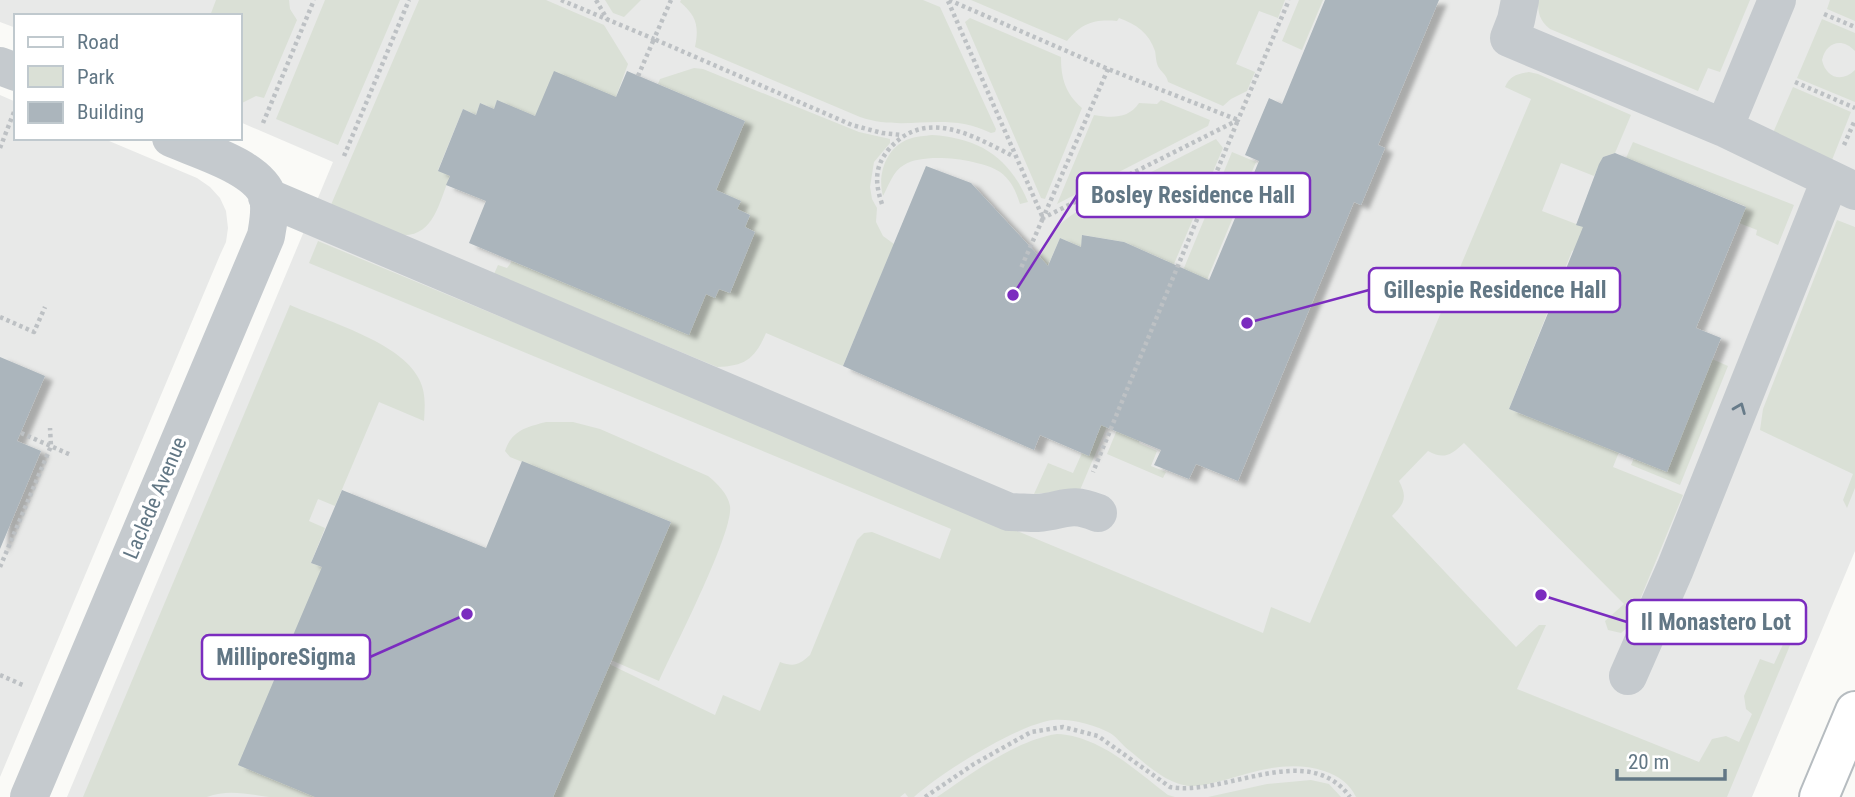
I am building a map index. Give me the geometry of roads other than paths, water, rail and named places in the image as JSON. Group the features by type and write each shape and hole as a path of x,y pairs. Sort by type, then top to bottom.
{"main road":[{"path":"1819,797 1855,711"}],"street":[{"path":"1520,0 1516,20 1508,38 1842,174 1628,676"},
{"path":"1724,128 1777,0"},
{"path":"176,140 242,169 259,181 267,197 1009,512 1035,513 1067,506 1090,510"},
{"name":"Laclede Avenue","path":"29,797 266,236 269,216 267,197"}],"place":[{"name":"Bosley Residence Hall","path":"1013,295"},
{"name":"Gillespie Residence Hall","path":"1247,323"},
{"name":"Il Monastero Lot","path":"1541,595"},
{"name":"MilliporeSigma","path":"467,614"}]}
